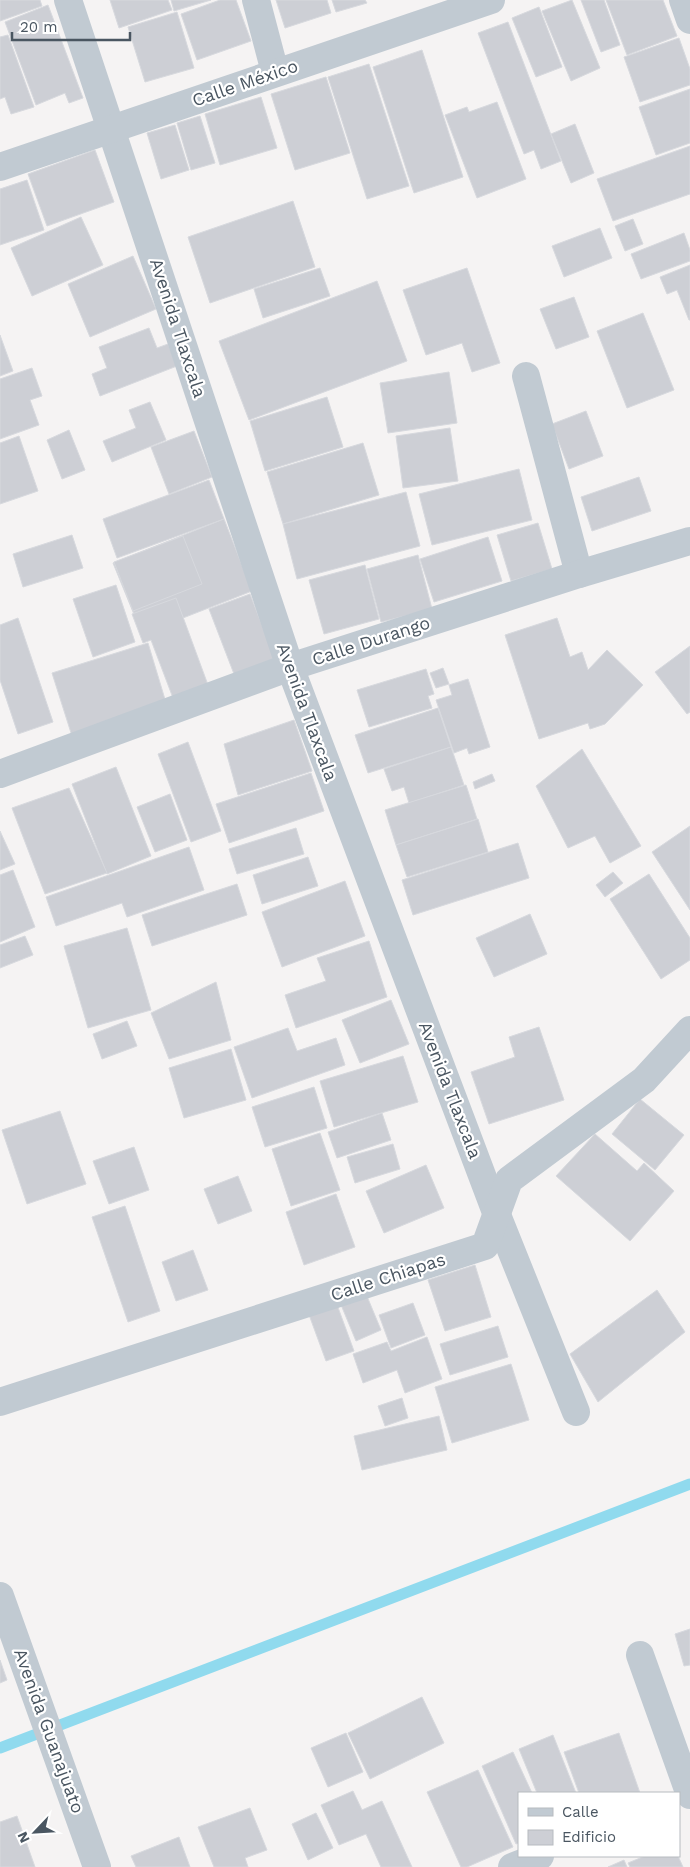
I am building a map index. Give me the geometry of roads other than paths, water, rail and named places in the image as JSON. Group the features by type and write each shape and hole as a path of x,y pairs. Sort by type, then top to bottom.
{"street":[{"name":"Avenida Tlaxcala","path":"68,0 290,667 497,1215 576,1412"},
{"path":"256,0 275,72"},
{"name":"Calle México","path":"0,167 491,0"},
{"path":"683,0 690,20"},
{"path":"526,376 579,574"},
{"name":"Calle Durango","path":"0,774 290,667 579,574 690,541"},
{"name":"Calle Chiapas","path":"0,1402 485,1246 509,1180 644,1080 690,1030"},
{"name":"Avenida Guanajuato","path":"0,1596 97,1867"},
{"path":"640,1655 690,1796"},
{"path":"512,1867 537,1857"}],"waterway":[{"path":"0,1748 690,1484"}]}
